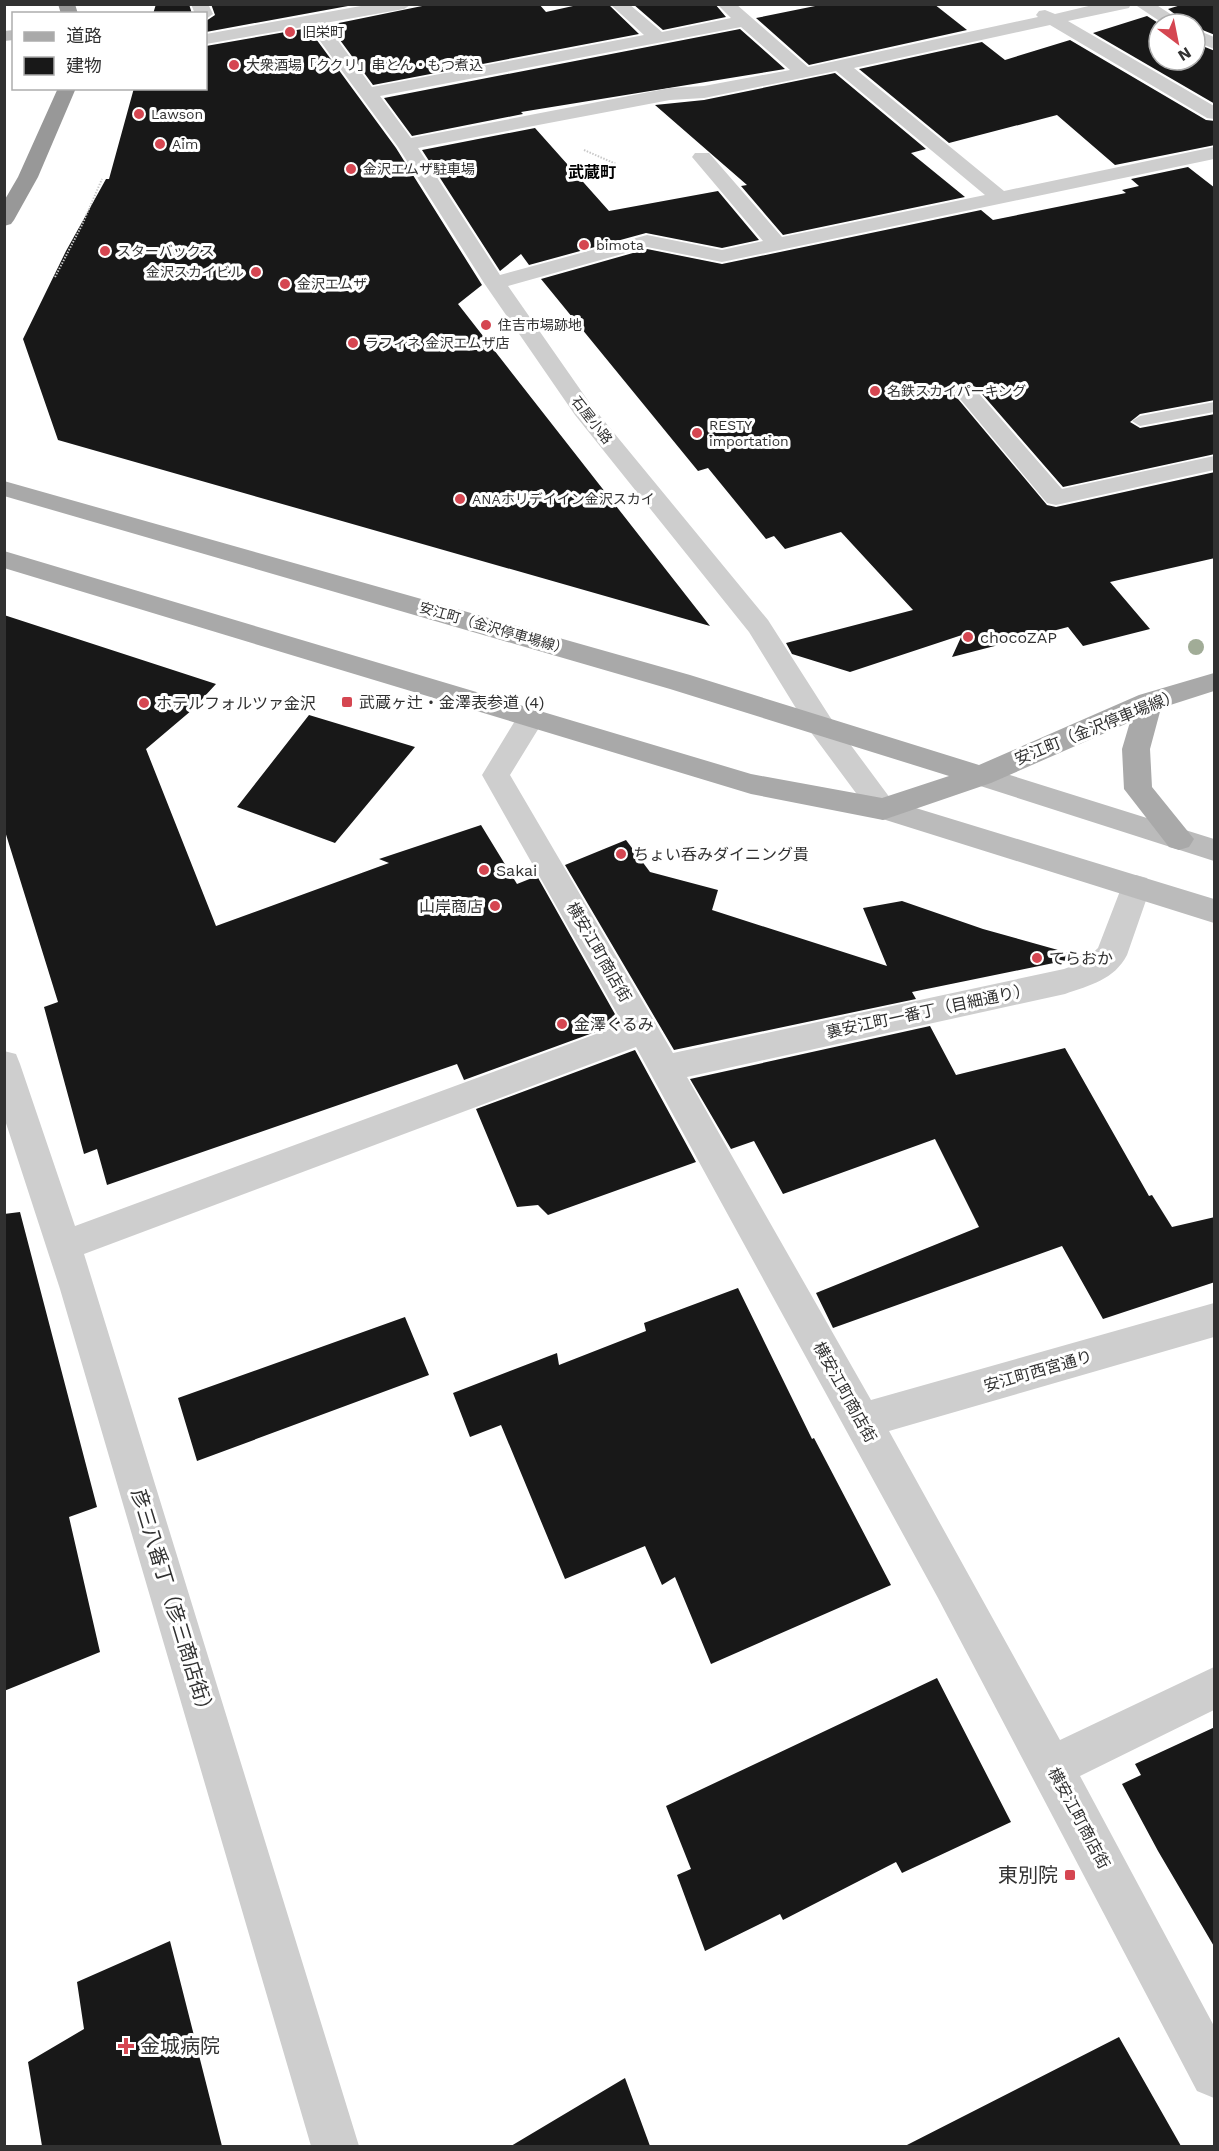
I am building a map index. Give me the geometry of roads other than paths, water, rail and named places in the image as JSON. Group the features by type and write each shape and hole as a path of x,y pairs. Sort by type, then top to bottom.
{"highway":[{"path":"4,220 28,177 66,90"}],"main road":[{"name":"安江町（金沢停車場線）","path":"4,488 680,682 981,776"},
{"name":"安江町（金沢停車場線）","path":"4,559 751,784 883,809 981,776 1149,702 1215,682"},
{"path":"1149,702 1136,749 1138,789 1179,839"}],"street":[{"path":"207,21 212,38 315,22 404,4"},
{"path":"618,4 656,36"},
{"path":"725,4 804,73"},
{"path":"1027,4 1215,114"},
{"path":"406,145 658,97 704,92 842,66 1123,4"},
{"path":"1142,4 1156,12"},
{"path":"369,93 656,36 745,21"},
{"name":"石屋小路","path":"315,22 406,145 495,283 583,410 759,626 820,724 883,809"},
{"path":"842,66 999,197"},
{"path":"495,283 647,241 722,256 1215,153"},
{"path":"702,157 776,243"},
{"path":"966,393 1056,498 1215,464"},
{"name":"横安江町商店街","path":"531,718 496,776 666,1068 1052,1767 1215,2074"},
{"path":"981,776 1215,850"},
{"path":"883,809 1215,911"},
{"name":"裏安江町一番丁（目細通り）","path":"666,1068 1065,981 1094,971 1111,955 1136,886"},
{"path":"64,1246 644,1030"},
{"name":"彦三八番丁（彦三商店街）","path":"4,1064 64,1246 335,2146"},
{"name":"安江町西宮通り","path":"861,1421 1215,1320"},
{"path":"1052,1767 1215,1688"}],"lane":[{"path":"1140,421 1215,407"}],"place":[{"name":"旧栄町","path":"290,32"},
{"name":"大衆酒場「ククリ」串とん・もつ煮込","path":"234,65"},
{"name":"Lawson","path":"139,114"},
{"name":"Aim","path":"160,144"},
{"name":"金沢エムザ駐車場","path":"351,169"},
{"name":"bimota","path":"584,245"},
{"name":"スターバックス","path":"105,251"},
{"name":"金沢スカイビル","path":"256,272"},
{"name":"金沢エムザ","path":"285,284"},
{"name":"住吉市場跡地","path":"486,325"},
{"name":"ラフィネ 金沢エムザ店","path":"353,343"},
{"name":"名鉄スカイパーキング","path":"875,391"},
{"name":"RESTY importation","path":"697,433"},
{"name":"ANAホリデイイン金沢スカイ","path":"460,499"},
{"name":"chocoZAP","path":"968,637"},
{"name":"武蔵ヶ辻・金澤表参道 (4)","path":"347,702"},
{"name":"ホテルフォルツァ金沢","path":"144,703"},
{"name":"ちょい呑みダイニング貴","path":"621,854"},
{"name":"Sakai","path":"484,870"},
{"name":"山岸商店","path":"495,906"},
{"name":"てらおか","path":"1037,958"},
{"name":"金澤くるみ","path":"562,1024"},
{"name":"東別院","path":"1070,1875"},
{"name":"金城病院","path":"126,2046"}],"district":[{"name":"武蔵町","path":"592,172"}]}
